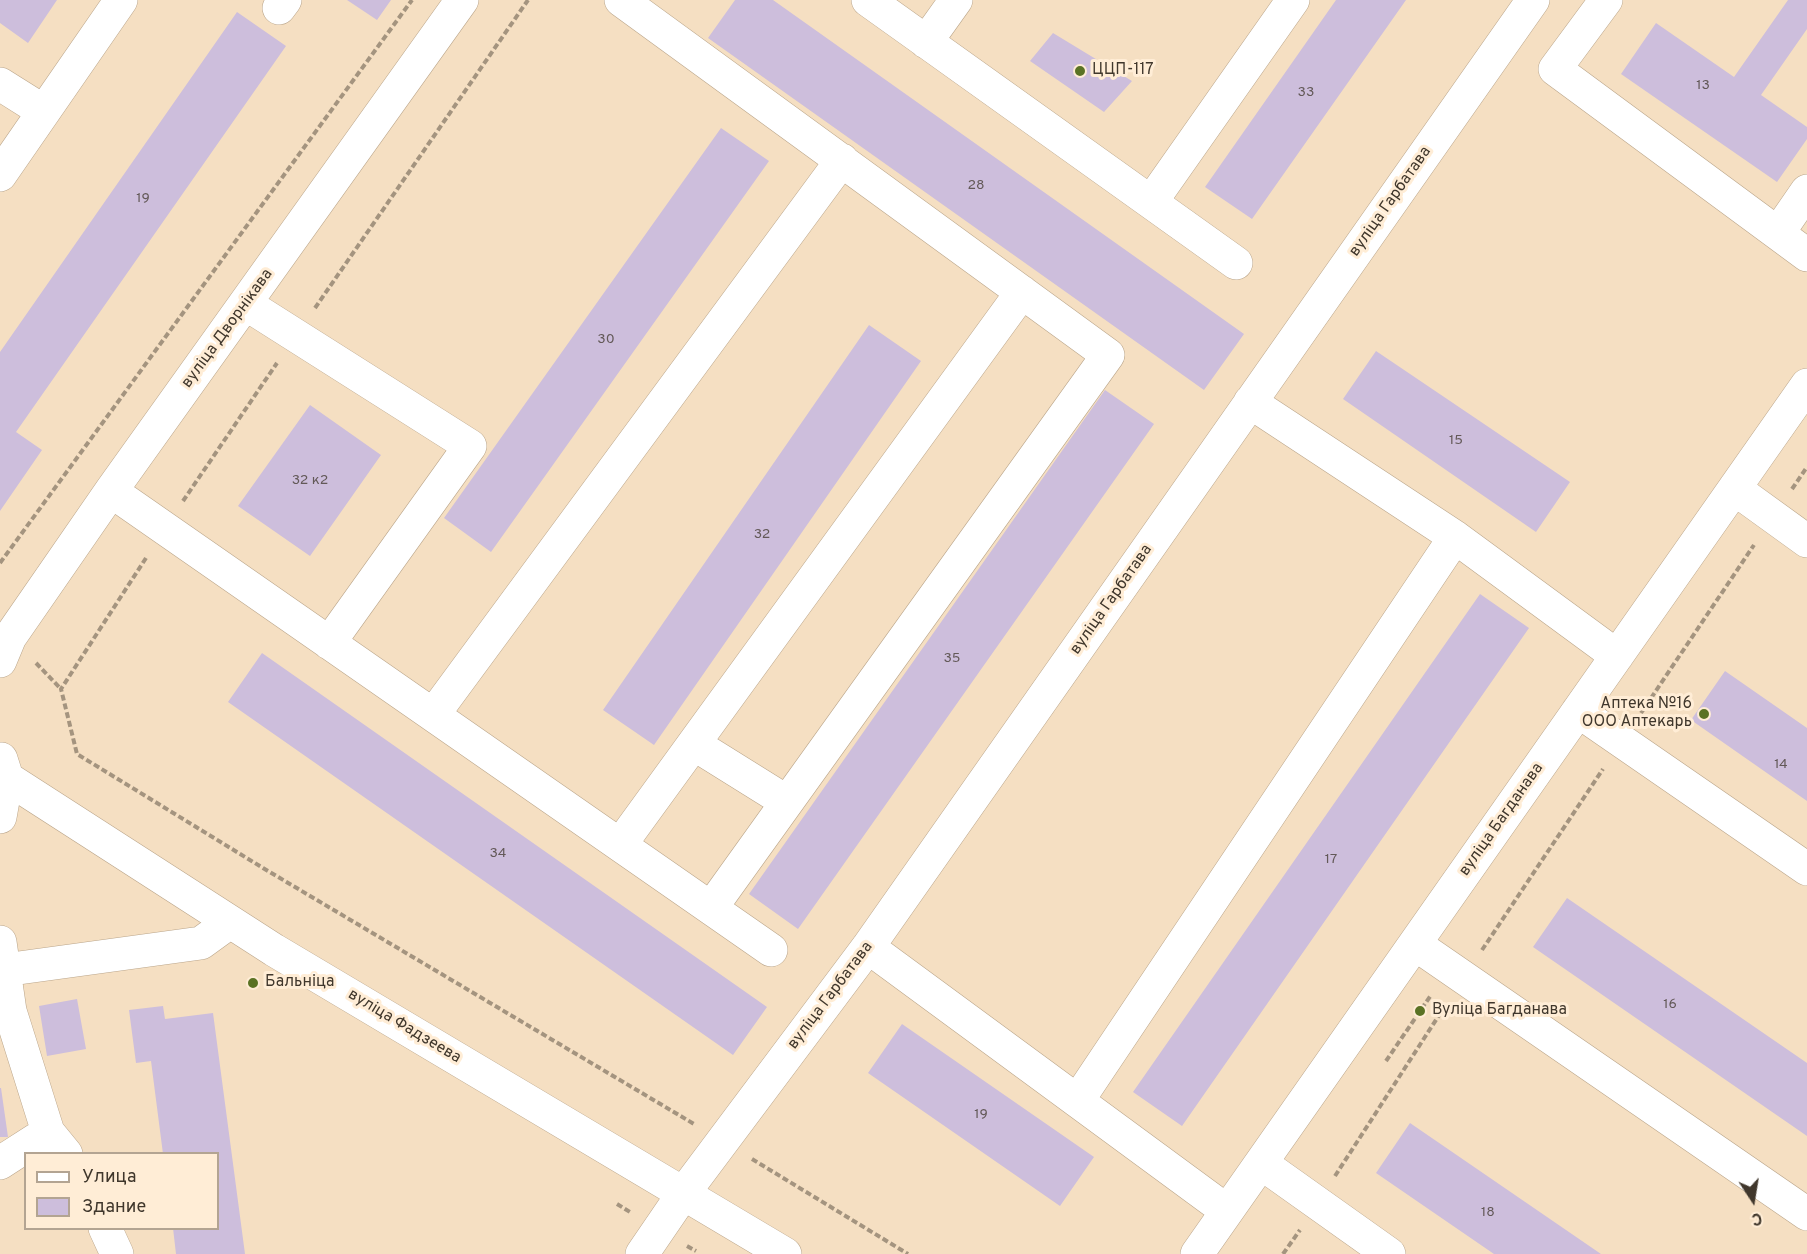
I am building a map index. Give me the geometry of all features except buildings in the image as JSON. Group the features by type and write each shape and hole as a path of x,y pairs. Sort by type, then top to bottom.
{"street":[{"path":"0,175 121,0"},
{"name":"вуліца Дворнікава","path":"3,645 462,0"},
{"path":"621,0 1108,355 711,908"},
{"path":"868,0 1236,263"},
{"path":"927,42 956,0"},
{"path":"1151,202 1293,0"},
{"name":"вуліца Гарбатава","path":"642,1254 683,1194 868,947 1533,0"},
{"path":"1606,0 1555,69 1807,255"},
{"path":"0,84 43,111"},
{"path":"433,715 842,160"},
{"path":"1778,233 1807,191"},
{"path":"620,845 1022,292"},
{"path":"246,304 470,446 329,643"},
{"name":"вуліца Багданава","path":"1197,1254 1807,385"},
{"path":"1251,402 1455,537 1617,656"},
{"path":"1735,489 1807,541"},
{"path":"111,491 771,950"},
{"path":"1078,1100 1455,537"},
{"path":"1578,711 1807,869"},
{"path":"694,744 787,802"},
{"path":"0,817 2,768"},
{"name":"вуліца Фадзеева","path":"2,768 230,922 785,1254"},
{"path":"30,1152 57,1142 10,1011 2,956 201,943 230,922"},
{"path":"1415,944 1807,1214"},
{"path":"868,947 1227,1211"},
{"path":"0,1163 24,1154"},
{"path":"1261,1163 1389,1254"},
{"path":"106,1230 117,1254"}],"path":[{"path":"0,563 412,0"},
{"path":"1386,1061 1457,972 1622,741 1807,467"},
{"path":"32,660 61,689"},
{"path":"1283,1254 1317,1204 1457,972"}],"place":[{"name":"ЦЦП-117","path":"1080,71"},
{"name":"Аптека №16 ООО Аптекарь","path":"1704,714"},
{"name":"Бальніца","path":"253,983"},
{"name":"Вуліца Багданава","path":"1420,1011"}]}
